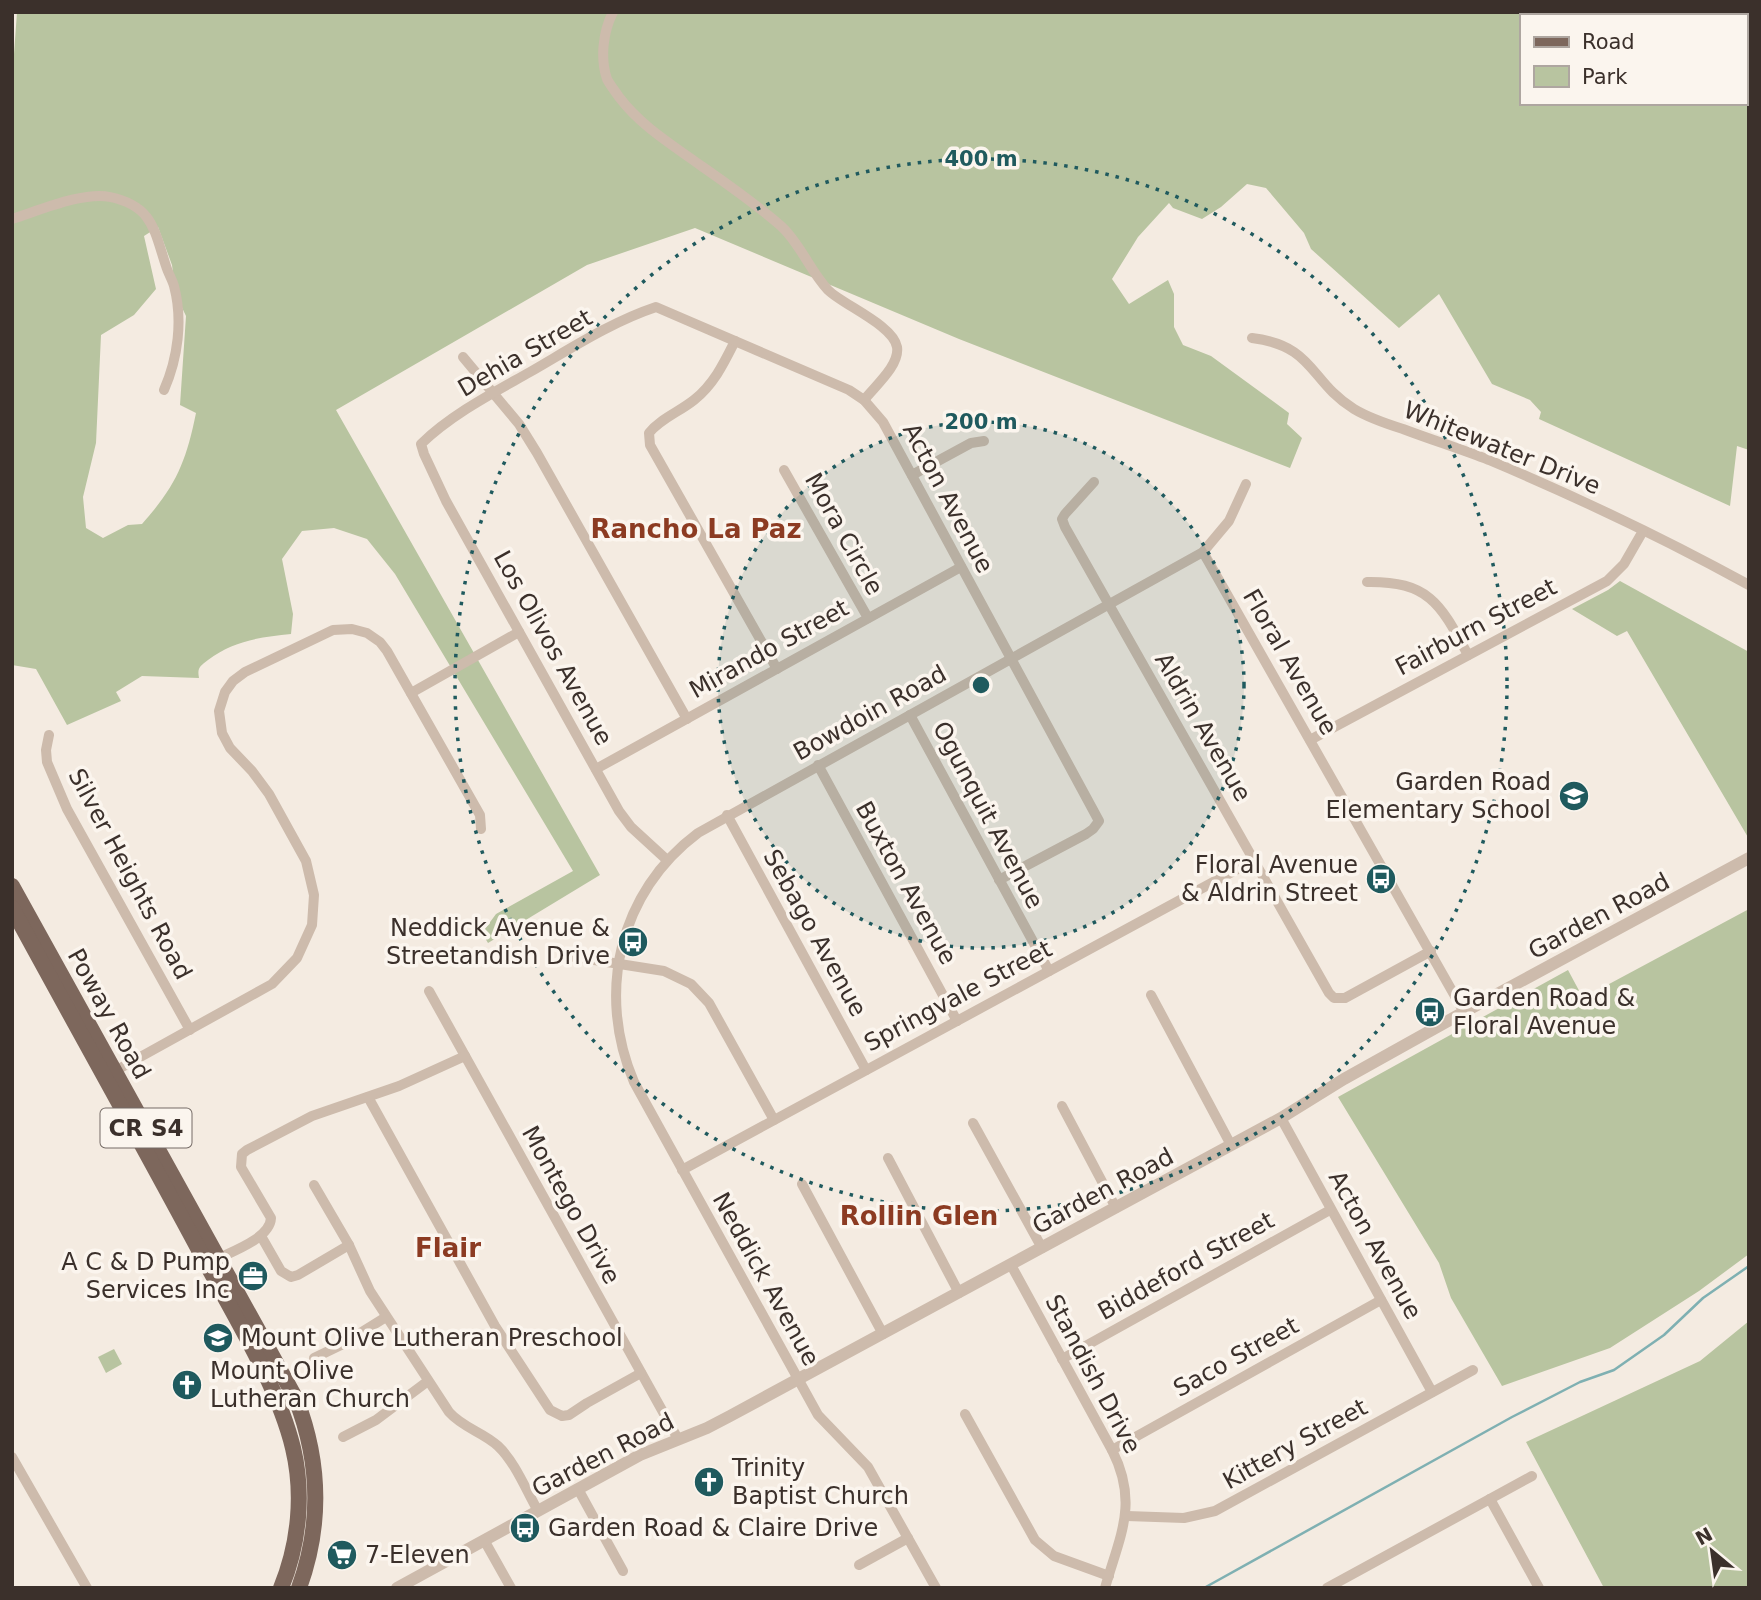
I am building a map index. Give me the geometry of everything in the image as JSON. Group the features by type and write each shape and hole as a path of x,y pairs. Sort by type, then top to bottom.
{"main road":[{"name":"Poway Road","path":"12,886 110,1074 213,1261 289,1385 308,1435 315,1476 316,1506 310,1552 299,1588"},
{"name":"Poway Road","path":"12,908 110,1074"},
{"name":"Poway Road","path":"213,1261 275,1396 293,1450 298,1478 298,1519 281,1588"}],"street":[{"path":"613,12 606,25 603,55 608,81 630,111 661,138 783,228 829,291 878,324 897,345 893,363 864,400"},
{"path":"12,219 80,198 107,196 129,202 151,220 174,284 177,304 178,344 173,370 164,390"},
{"name":"Acton Avenue","path":"656,307 849,390 864,400 883,422 1098,821 1086,834 999,880"},
{"name":"Dehia Street","path":"421,444 433,432 494,393 635,314 656,307"},
{"name":"Whitewater Drive","path":"1252,338 1273,341 1295,351 1334,393 1361,413 1501,466 1643,531 1749,585"},
{"path":"735,341 711,384 693,401 655,425 649,433 650,445 777,669"},
{"path":"463,357 494,393 537,453 687,719"},
{"path":"912,475 971,443 984,441"},
{"name":"Los Olivos Avenue","path":"421,444 441,490 625,819 667,860"},
{"name":"Mora Circle","path":"784,470 868,618"},
{"name":"Aldrin Avenue","path":"1094,482 1062,519 1065,527 1329,993 1334,998 1345,998 1430,951"},
{"name":"Bowdoin Road","path":"619,965 634,909 647,886 667,860 698,832 1203,552 1229,521 1246,484"},
{"name":"Fairburn Street","path":"1310,740 1606,581 1624,564 1643,531"},
{"name":"Floral Avenue","path":"1203,552 1464,1012"},
{"name":"Mirando Street","path":"596,769 961,566"},
{"path":"1367,582 1389,583 1426,594 1443,611 1468,655"},
{"path":"110,1074 278,979 302,950 313,916 312,881 302,853 270,794 230,748 220,727 219,711 223,698 233,681 245,673 329,631 352,629 367,633 383,646 411,693 480,815 481,830"},
{"path":"411,693 519,632"},
{"name":"Ogunquit Avenue","path":"910,715 1049,971"},
{"name":"Silver Heights Road","path":"49,735 47,762 67,809 190,1030"},
{"name":"Buxton Avenue","path":"818,765 957,1021"},
{"name":"Sebago Avenue","path":"727,815 866,1070"},
{"name":"Garden Road","path":"397,1588 640,1455 707,1429 960,1293 1231,1146 1464,1012 1749,858"},
{"name":"Springvale Street","path":"682,1170 1254,860"},
{"path":"569,956 664,971 691,984 709,1003 774,1120"},
{"name":"Neddick Avenue","path":"619,965 615,991 616,1010 624,1055 634,1082 822,1422 868,1467 936,1588"},
{"name":"Montego Drive","path":"429,991 678,1439"},
{"path":"1151,995 1231,1146"},
{"path":"213,1261 261,1236 270,1227 271,1218 241,1167 242,1154 252,1146 302,1121 413,1081 465,1056"},
{"path":"368,1097 501,1336 550,1410 555,1414 569,1415 641,1373"},
{"path":"1062,1106 1116,1208"},
{"name":"Acton Avenue","path":"1281,1118 1432,1392"},
{"path":"973,1123 1042,1248"},
{"path":"888,1158 960,1293"},
{"path":"802,1184 883,1334"},
{"path":"314,1185 349,1245 370,1291 428,1381 454,1418 495,1443 504,1453 538,1511"},
{"name":"Biddeford Street","path":"1062,1359 1330,1210"},
{"path":"261,1236 281,1271 291,1277 349,1245"},
{"name":"Standish Drive","path":"1011,1265 1112,1450 1124,1479 1127,1516 1105,1588"},
{"name":"Saco Street","path":"1112,1450 1381,1300"},
{"path":"314,1358 386,1317"},
{"name":"Kittery Street","path":"1127,1516 1184,1518 1215,1511 1473,1370"},
{"path":"344,1437 376,1420 428,1381"},
{"path":"965,1414 1035,1540 1054,1556 1109,1576"},
{"path":"12,1457 87,1588"},
{"path":"1327,1588 1532,1476"},
{"path":"578,1489 623,1571"},
{"path":"1490,1499 1539,1588"},
{"path":"859,1565 908,1538"},
{"path":"484,1540 511,1588"}],"green space":[{"path":"17,12 1749,12 1749,450 1737,446 1730,506 1539,419 1541,412 1530,400 1492,384 1439,294 1399,328 1311,249 1304,233 1266,188 1247,184 1221,207 1202,219 1173,208 1169,203 1138,237 1112,279 1129,304 1168,280 1174,294 1174,327 1183,345 1211,356 1289,413 1287,424 1302,438 1290,468 959,339 695,228 587,265 336,410 600,875 488,943 482,933 496,914 573,871 395,574 367,539 334,528 302,531 282,559 293,614 291,634 258,639 227,648 201,666 199,678 142,676 116,692 121,701 67,725 36,669 12,665 12,82","holes":["158,227 172,265 176,295 186,316 180,405 196,413 188,446 171,485 142,524 128,525 103,538 86,528 83,497 96,443 101,335 134,315 156,289 144,236"]},
{"path":"1620,581 1749,652 1749,839 1627,631 1617,636 1572,609"},
{"path":"1749,909 1749,1254 1699,1291 1610,1348 1502,1386 1451,1298 1439,1263 1338,1097 1568,970 1583,998"},
{"path":"1749,1321 1749,1588 1604,1588 1526,1442 1700,1361"},
{"path":"114,1349 122,1364 106,1373 98,1357"}],"waterway":[{"path":"1204,1588 1512,1417 1580,1382 1614,1370 1664,1335 1703,1298 1749,1266"}],"place":[{"name":"Garden Road Elementary School","path":"1574,796"},
{"name":"Floral Avenue & Aldrin Street","path":"1381,879"},
{"name":"Neddick Avenue & Streetandish Drive","path":"633,942"},
{"name":"Garden Road & Floral Avenue","path":"1430,1012"},
{"name":"A C & D Pump Services Inc","path":"253,1276"},
{"name":"Mount Olive Lutheran Preschool","path":"218,1338"},
{"name":"Mount Olive Lutheran Church","path":"187,1385"},
{"name":"Trinity Baptist Church","path":"709,1482"},
{"name":"Garden Road & Claire Drive","path":"525,1528"},
{"name":"7-Eleven","path":"342,1555"}],"district":[{"name":"Rancho La Paz","path":"696,529"},
{"name":"Rollin Glen","path":"919,1216"},
{"name":"Flair","path":"448,1248"}]}
